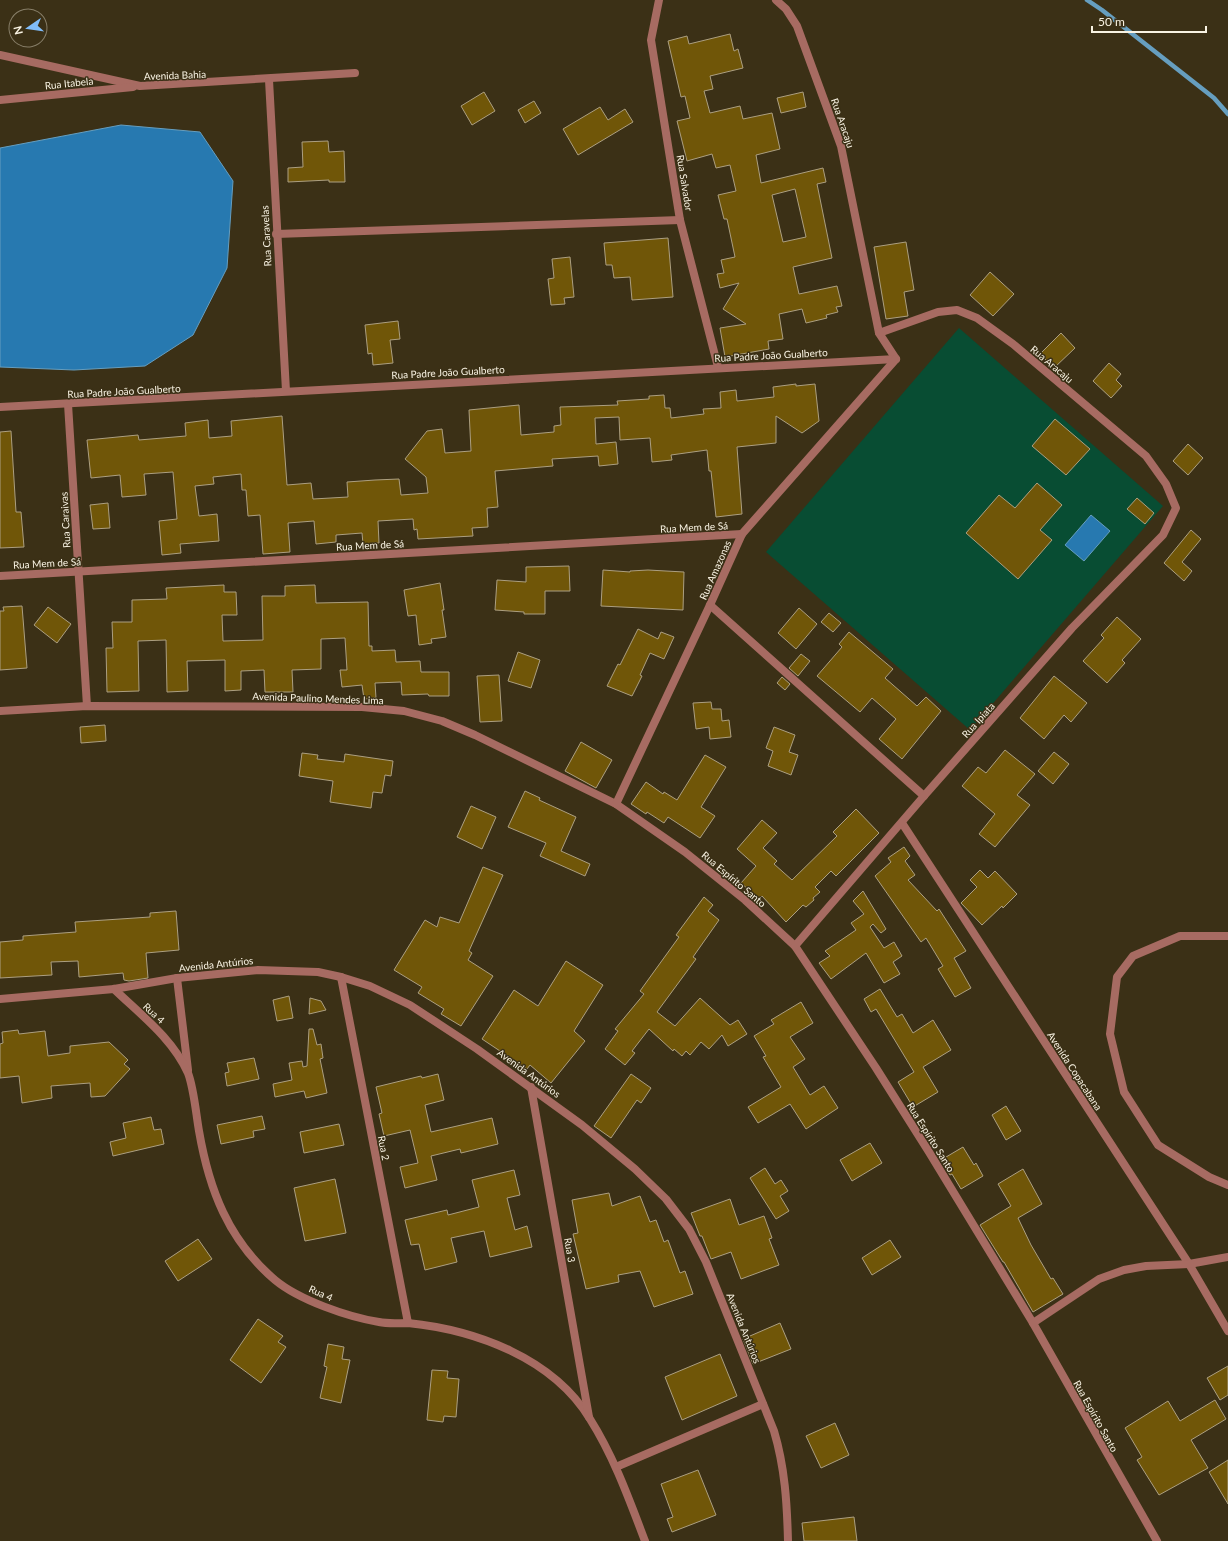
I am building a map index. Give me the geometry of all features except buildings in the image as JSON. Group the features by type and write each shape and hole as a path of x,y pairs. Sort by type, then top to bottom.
{"street":[{"name":"Rua Salvador","path":"659,0 651,40 680,220 718,367"},
{"name":"Rua Aracaju","path":"776,0 786,9 797,26 841,146 879,333 896,359"},
{"name":"Avenida Bahia","path":"0,55 140,86 355,74"},
{"name":"Rua Caravelas","path":"269,80 276,234 286,391"},
{"name":"Rua Itabela","path":"0,100 140,86"},
{"path":"276,234 680,220"},
{"name":"Rua Aracaju","path":"879,333 938,312 957,310 977,318 1013,344 1146,456 1166,484 1176,508"},
{"name":"Rua Padre João Gualberto","path":"0,407 718,367 896,359"},
{"name":"Rua Amazonas","path":"616,804 742,534 896,359"},
{"name":"Rua Caraivas","path":"68,404 87,706"},
{"name":"Rua Ipiata","path":"795,946 924,796 1072,628 1163,536 1176,508"},
{"name":"Rua Mem de Sá","path":"0,576 742,534"},
{"path":"710,605 924,796"},
{"name":"Avenida Paulino Mendes Lima","path":"0,711 87,706 362,707 404,711 442,721 475,735 616,804"},
{"name":"Rua Espírito Santo","path":"616,804 685,852 745,900 795,946 888,1087 1033,1323 1157,1541"},
{"name":"Avenida Copacabana","path":"902,823 1189,1264 1228,1331"},
{"path":"1228,936 1180,936 1133,956 1117,977 1110,1034 1124,1092 1158,1144 1209,1177 1228,1184"},
{"name":"Avenida Antúrios","path":"0,999 114,989 177,978 258,970 318,972 370,986 410,1005 531,1087 582,1124 635,1169 666,1199 688,1229 706,1262 763,1404 782,1458 787,1496 788,1541"},
{"name":"Rua 2","path":"341,977 408,1323"},
{"name":"Rua 4","path":"177,978 188,1075 203,1156 217,1201 237,1239 255,1260 276,1280 298,1294 347,1316 380,1323 408,1323 475,1336 513,1352 552,1377 572,1395"},
{"name":"Rua 4","path":"114,989 170,1042 188,1075"},
{"name":"Rua 3","path":"531,1087 589,1417"},
{"path":"1033,1323 1100,1279 1124,1270 1146,1266 1189,1264 1228,1257"},
{"name":"Rua 3","path":"572,1395 589,1417 616,1467 645,1541"},
{"path":"616,1467 763,1404"}],"green space":[{"path":"959,328 1163,506 970,730 766,552"}],"water":[{"path":"121,125 200,132 233,181 227,268 193,335 145,366 74,370 0,367 0,148"},
{"path":"1091,515 1110,531 1084,561 1065,545"}],"waterway":[{"path":"1087,0 1102,10 1214,98 1228,114"}]}
